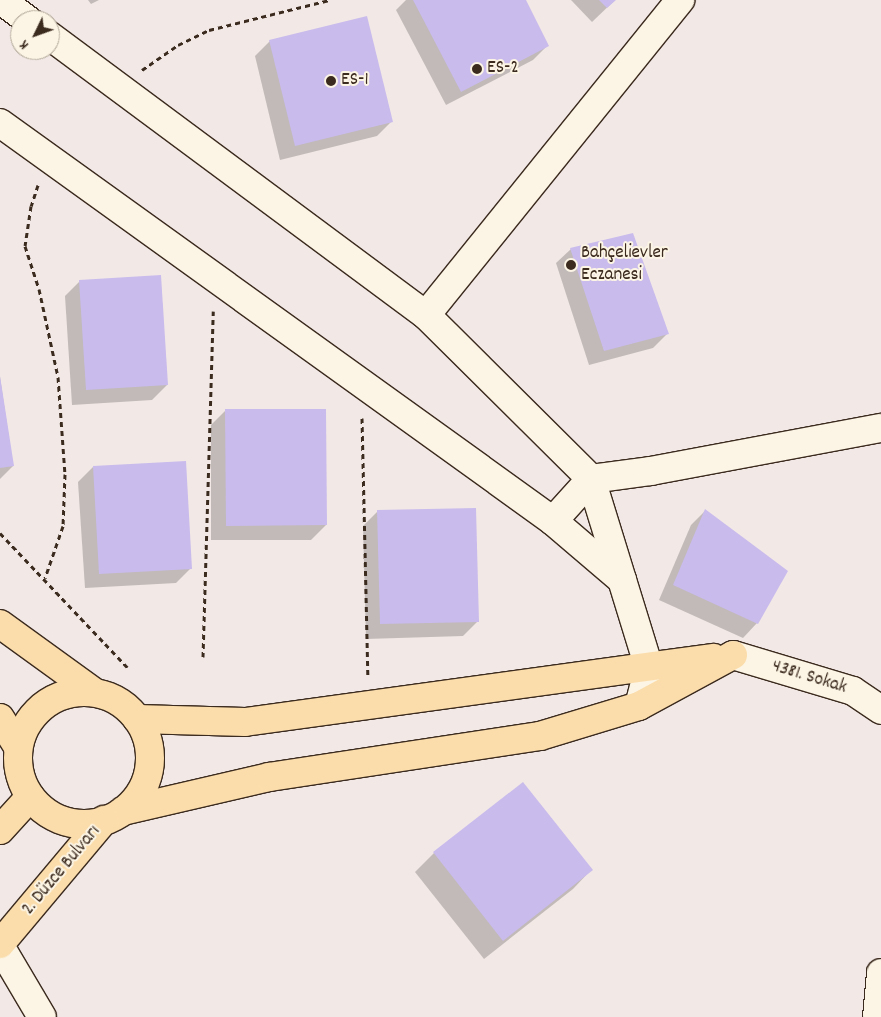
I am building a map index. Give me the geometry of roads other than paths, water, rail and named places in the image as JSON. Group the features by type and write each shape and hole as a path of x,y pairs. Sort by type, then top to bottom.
{"main road":[{"path":"0,624 94,692 125,706 137,719 146,738 149,764 147,778 137,797 114,816"},
{"path":"137,719 245,722 733,656"},
{"path":"0,718 18,747 22,782 30,797 45,812 64,821 84,824 269,777 540,736 639,706 733,656"},
{"path":"18,747 25,728 37,711 53,699 73,692 94,692"},
{"path":"0,830 30,797"},
{"name":"2. Düzce Bulvarı","path":"0,945 114,816"}],"street":[{"path":"1,0 14,10"},
{"path":"426,314 680,0"},
{"path":"60,43 426,314 591,479 649,667 639,706"},
{"path":"0,123 553,521 622,580"},
{"path":"553,521 591,479 651,471 881,428"},
{"name":"4381. Sokak","path":"733,656 853,691 881,710"},
{"path":"0,945 42,1017"},
{"path":"877,1017 881,974"}],"place":[{"name":"ES-2","path":"477,69"},
{"name":"ES-1","path":"331,81"},
{"name":"Bahçelievler Eczanesi","path":"571,265"}]}
